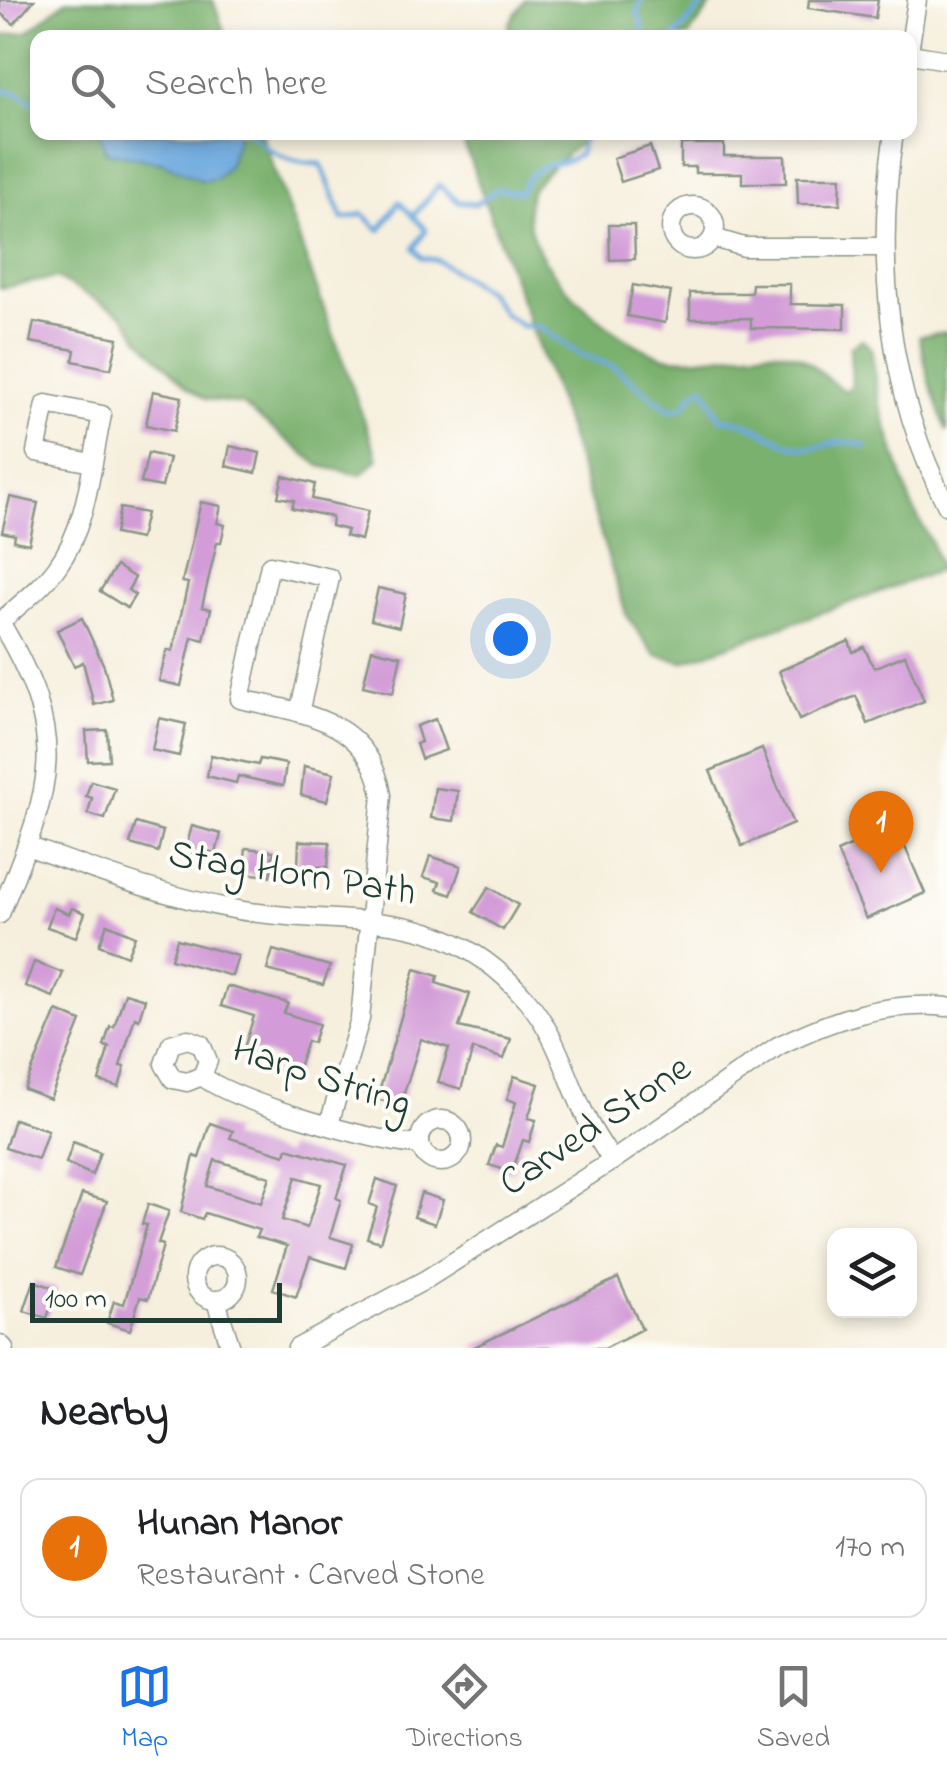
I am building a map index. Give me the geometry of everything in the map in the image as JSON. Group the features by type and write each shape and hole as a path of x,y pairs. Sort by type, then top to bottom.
{"street":[{"path":"912,30 917,0"},
{"path":"917,55 947,60"},
{"path":"893,140 885,246 888,312 906,402 947,506"},
{"path":"714,238 744,247 885,246"},
{"path":"0,914 27,846 46,775 46,727 30,676 0,622 59,565 80,520 92,464"},
{"path":"299,712 330,578 270,565 240,699 319,718 352,737 364,748 379,776 382,795 360,1019 329,1124"},
{"name":"Stag Horn Path","path":"27,846 156,892 196,901 275,915 406,924 480,957 528,1002 546,1028 564,1059 584,1115 612,1161"},
{"name":"Carved Stone","path":"297,1348 426,1280 612,1161 749,1064 806,1032 881,1008 947,1006"},
{"name":"Harp String","path":"202,1076 226,1092 382,1141 420,1145"},
{"path":"216,1301 230,1348"}],"green space":[{"path":"67,0 213,0 224,30 30,30 30,140 264,140 378,459 361,475 320,466 241,404 205,399 186,386 139,338 123,315 56,278 0,288 0,36 27,32"},
{"path":"525,0 715,0 693,30 509,30"},
{"path":"463,140 583,140 532,190 528,214 534,239 568,290 591,313 641,347 676,358 770,351 794,354 846,391 852,385 850,347 862,339 871,348 880,405 911,504 941,570 683,662 655,655 627,617 562,412"},
{"path":"947,332 947,432 919,336"}],"water":[{"path":"102,140 237,140 228,166 217,178 203,181 164,163 106,152"}],"building":[{"path":"0,0 34,0 14,24 0,13"},
{"path":"809,0 878,0 875,18 808,8"},
{"path":"681,144 724,144 724,156 785,156 786,183 742,183 742,173 695,173 695,167 681,167"},
{"path":"650,146 658,170 621,182 613,158"},
{"path":"797,177 841,177 840,204 798,204"},
{"path":"609,225 634,225 635,259 610,260"},
{"path":"752,284 790,284 790,304 845,305 845,329 751,328 751,318 690,319 690,293 751,293"},
{"path":"633,285 671,292 665,323 627,316"},
{"path":"34,322 118,338 111,369 73,361 75,350 30,342"},
{"path":"153,391 182,397 174,431 146,425"},
{"path":"230,446 260,453 256,473 226,466"},
{"path":"148,453 169,458 162,487 141,483"},
{"path":"283,476 315,484 312,499 368,511 361,540 345,536 347,530 331,526 332,517 292,508 294,500 278,497"},
{"path":"10,497 38,503 29,544 14,541 15,535 2,532"},
{"path":"201,502 221,506 217,523 225,525 221,542 217,542 202,607 211,609 204,640 192,637 181,686 159,681 167,650 173,651 188,583 182,582"},
{"path":"120,508 146,513 140,539 115,534"},
{"path":"116,566 135,578 128,590 135,595 127,608 100,591"},
{"path":"378,588 406,594 399,627 371,620"},
{"path":"82,618 104,666 113,700 94,705 83,662 74,666 57,630"},
{"path":"849,641 853,652 864,647 874,668 905,655 924,701 868,724 856,696 799,720 779,671"},
{"path":"372,649 401,656 393,693 363,686"},
{"path":"159,718 186,724 179,756 152,750"},
{"path":"435,719 446,750 421,759 416,726"},
{"path":"107,730 109,760 88,761 86,731"},
{"path":"762,749 793,824 742,846 710,771"},
{"path":"211,755 258,765 260,759 286,764 283,786 238,776 236,783 207,776"},
{"path":"304,766 334,773 327,801 301,795"},
{"path":"91,781 115,788 105,819 88,814 92,798 86,796"},
{"path":"435,788 458,791 454,821 431,818"},
{"path":"136,823 163,831 158,852 130,844"},
{"path":"192,826 221,834 216,853 201,849 199,855 185,852"},
{"path":"896,826 925,893 866,919 837,852"},
{"path":"299,841 330,842 328,867 298,866"},
{"path":"246,848 274,851 270,876 243,873"},
{"path":"430,856 461,866 451,895 437,890 440,882 423,877"},
{"path":"489,887 518,905 503,930 473,912"},
{"path":"54,908 69,914 72,908 85,913 76,937 47,927"},
{"path":"107,924 135,936 127,956 99,945"},
{"path":"177,939 238,956 232,976 171,959"},
{"path":"273,950 330,966 323,985 267,970"},
{"path":"34,962 63,973 53,997 25,986"},
{"path":"415,969 438,976 436,983 470,994 459,1027 511,1039 504,1059 473,1049 461,1089 438,1082 449,1048 421,1039 400,1106 377,1099"},
{"path":"227,986 288,1003 284,1013 319,1024 313,1043 307,1041 295,1076 275,1070 279,1059 244,1048 254,1016 221,1006"},
{"path":"125,993 145,999 139,1019 135,1017 120,1066 125,1067 119,1087 99,1081 109,1047 104,1046"},
{"path":"57,1011 81,1021 50,1099 24,1089"},
{"path":"514,1076 539,1084 528,1118 536,1120 529,1142 523,1140 512,1172 489,1165 496,1145 502,1147 516,1102 507,1099"},
{"path":"14,1119 48,1130 38,1159 5,1148"},
{"path":"210,1123 233,1131 230,1138 285,1155 287,1148 347,1165 336,1198 341,1200 330,1237 353,1244 346,1268 310,1257 296,1297 273,1289 287,1246 256,1237 259,1230 205,1213 202,1219 181,1212 194,1156 199,1158","holes":["215,1160 270,1177 261,1203 207,1186","296,1177 321,1184 307,1228 282,1220"]},
{"path":"73,1142 100,1152 92,1175 66,1163"},
{"path":"377,1179 397,1186 380,1242 367,1238 377,1207 369,1204"},
{"path":"421,1193 443,1200 435,1224 414,1217"},
{"path":"82,1194 107,1201 80,1275 56,1267"},
{"path":"148,1204 169,1211 158,1243 163,1245 148,1299 140,1297 130,1330 107,1323 114,1301 124,1304 147,1225 142,1224"},
{"path":"618,1278 642,1329 604,1348 472,1348"},
{"path":"34,1281 57,1289 47,1318 24,1311"}],"waterway":[{"path":"642,0 637,11 642,30"},
{"path":"681,30 706,1"},
{"path":"0,90 18,93 30,101"},
{"path":"258,140 282,156 321,164 343,219 363,214 380,230 399,202 426,230 414,248 422,258 437,260 487,292 505,315 522,326 539,327 579,354 613,366 670,410 684,407 692,394 704,386 720,419 749,425 805,448 845,442 866,447"},
{"path":"414,215 439,185 459,202 476,204 497,189 520,192 540,168 579,154 583,140"}],"place":[{"name":"Hunan Manor","path":"881,873"}]}
